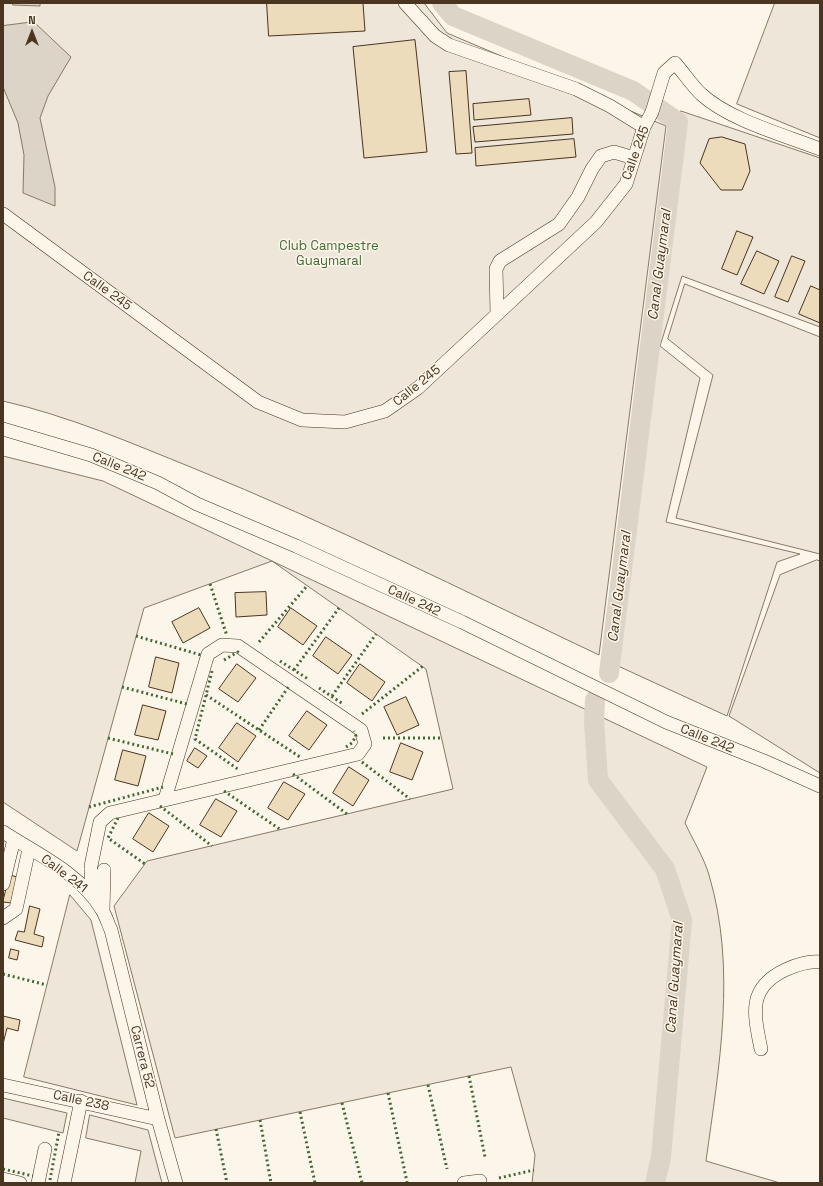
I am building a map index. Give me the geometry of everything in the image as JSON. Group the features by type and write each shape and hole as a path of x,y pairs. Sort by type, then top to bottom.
{"street":[{"path":"405,3 435,36 449,45 576,89 610,106 644,127"},
{"path":"733,114 720,115 694,100 673,65 685,64 733,114 820,149"},
{"name":"Calle 245","path":"3,214 258,402 302,420 345,422 385,411 418,388 596,222 626,184 644,127 652,112 656,94 664,74 673,65"},
{"path":"497,314 496,269 500,261 559,224 578,197 592,169 601,156 614,152 634,158"},
{"name":"Calle 242","path":"3,429 91,455 158,483 197,504 296,546 462,622 666,722 764,761 820,786"},
{"path":"103,911 97,868 96,833 100,822 110,813 358,754 365,744 362,730 238,646 222,645 208,654 165,799"},
{"path":"3,884 8,835"},
{"name":"Calle 241","path":"8,835 65,872 92,896 103,911 111,930"},
{"path":"3,918 16,910 29,849"},
{"path":"92,896 97,868"},
{"name":"Carrera 52","path":"111,930 158,1119 176,1183"},
{"path":"761,1049 756,1022 756,1001 762,985 771,977 786,969 800,964 820,962"},
{"name":"Calle 238","path":"3,1085 158,1119"},
{"path":"64,1183 81,1101"},
{"path":"38,1183 45,1149"},
{"path":"3,1179 20,1183"},
{"path":"464,1183 480,1180"}],"green space":[{"name":"Club Campestre Guaymaral","path":"3,3 424,3 447,33 666,126 599,655 397,558 245,489 76,422 3,401"},
{"path":"775,3 820,3 820,138 737,104"},
{"path":"681,111 820,158 820,327 682,276 660,346 700,378 666,522 800,554 777,562 727,716 605,660"},
{"path":"685,284 820,337 820,554 676,518 713,375 668,339"},
{"path":"3,456 103,481 272,561 144,608 77,851 3,802"},
{"path":"817,560 820,561 820,773 729,716 780,575"},
{"path":"272,561 707,767 685,823 709,875 717,910 722,946 724,982 723,1018 716,1089 706,1161 780,1183 532,1183 535,1155 511,1067 175,1138 114,906 147,861 453,789 426,669"},
{"path":"70,895 91,920 137,1105 24,1077"},
{"path":"3,1098 67,1113 63,1133 3,1118"},
{"path":"90,1115 148,1130 162,1183 135,1183 141,1151 86,1138"}],"shaded area":[{"path":"13,3 40,3 40,6 13,5"},
{"path":"34,22 71,57 48,96 40,118 55,187 55,206 23,193 24,155 18,123 3,87 3,26"}],"building":[{"path":"267,3 363,3 365,31 269,36"},
{"path":"415,40 427,152 364,158 353,47"},
{"path":"466,71 472,153 456,154 449,72"},
{"path":"529,99 531,115 474,120 473,104"},
{"path":"572,118 573,134 475,142 473,127"},
{"path":"722,137 745,144 750,171 742,190 721,190 700,163 709,139"},
{"path":"574,139 576,157 476,166 475,148"},
{"path":"737,231 753,237 737,275 722,269"},
{"path":"757,251 779,261 764,294 741,284"},
{"path":"792,256 805,261 788,302 775,297"},
{"path":"811,286 820,290 820,323 799,314"},
{"path":"266,592 267,615 236,617 235,593"},
{"path":"199,608 210,628 183,643 172,622"},
{"path":"291,608 317,626 303,645 278,627"},
{"path":"326,637 352,655 338,674 313,656"},
{"path":"156,657 179,663 172,693 149,687"},
{"path":"237,664 256,678 238,702 219,689"},
{"path":"360,664 385,682 372,701 347,683"},
{"path":"406,697 419,725 397,735 384,707"},
{"path":"143,705 166,711 158,740 135,735"},
{"path":"307,711 327,725 309,750 289,736"},
{"path":"237,723 256,736 238,762 219,748"},
{"path":"401,743 423,752 412,780 390,772"},
{"path":"195,748 207,756 198,768 187,761"},
{"path":"123,750 146,756 138,786 115,780"},
{"path":"349,767 369,780 353,806 333,793"},
{"path":"284,782 305,794 288,820 268,808"},
{"path":"216,799 237,811 221,837 200,825"},
{"path":"149,813 169,826 153,852 133,839"},
{"path":"10,875 17,877 11,903 3,902"},
{"path":"30,906 40,909 34,934 44,937 42,947 15,940 18,931 24,932"},
{"path":"11,949 19,951 17,960 9,958"},
{"path":"3,1016 20,1020 18,1031 7,1028 3,1044"}],"waterway":[{"name":"Canal Guaymaral","path":"442,3 453,16 633,91 678,122 609,673"},
{"name":"Canal Guaymaral","path":"595,700 594,722 598,780 665,869 682,920 661,1157 655,1183"}],"hedge":[{"path":"210,584 227,636"},
{"path":"259,642 307,586"},
{"path":"294,670 339,608"},
{"path":"332,696 376,634"},
{"path":"136,636 201,655"},
{"path":"224,660 238,652 240,654"},
{"path":"280,661 308,679"},
{"path":"362,714 423,666"},
{"path":"212,671 195,739 239,770"},
{"path":"259,730 289,686"},
{"path":"122,687 187,704"},
{"path":"319,688 343,704"},
{"path":"206,695 300,757"},
{"path":"346,747 352,743 356,736 354,731"},
{"path":"108,738 173,754"},
{"path":"383,738 441,738"},
{"path":"362,762 410,799"},
{"path":"293,774 347,814"},
{"path":"89,807 163,787"},
{"path":"224,791 281,830"},
{"path":"160,806 212,846"},
{"path":"118,818 108,838 145,864"},
{"path":"3,974 47,985"},
{"path":"469,1076 485,1157"},
{"path":"428,1085 447,1169"},
{"path":"388,1093 407,1182"},
{"path":"342,1103 362,1183"},
{"path":"300,1112 315,1183"},
{"path":"260,1120 271,1183"},
{"path":"216,1129 227,1183"},
{"path":"50,1180 59,1132"},
{"path":"3,1169 33,1176"},
{"path":"499,1178 534,1170"}]}
